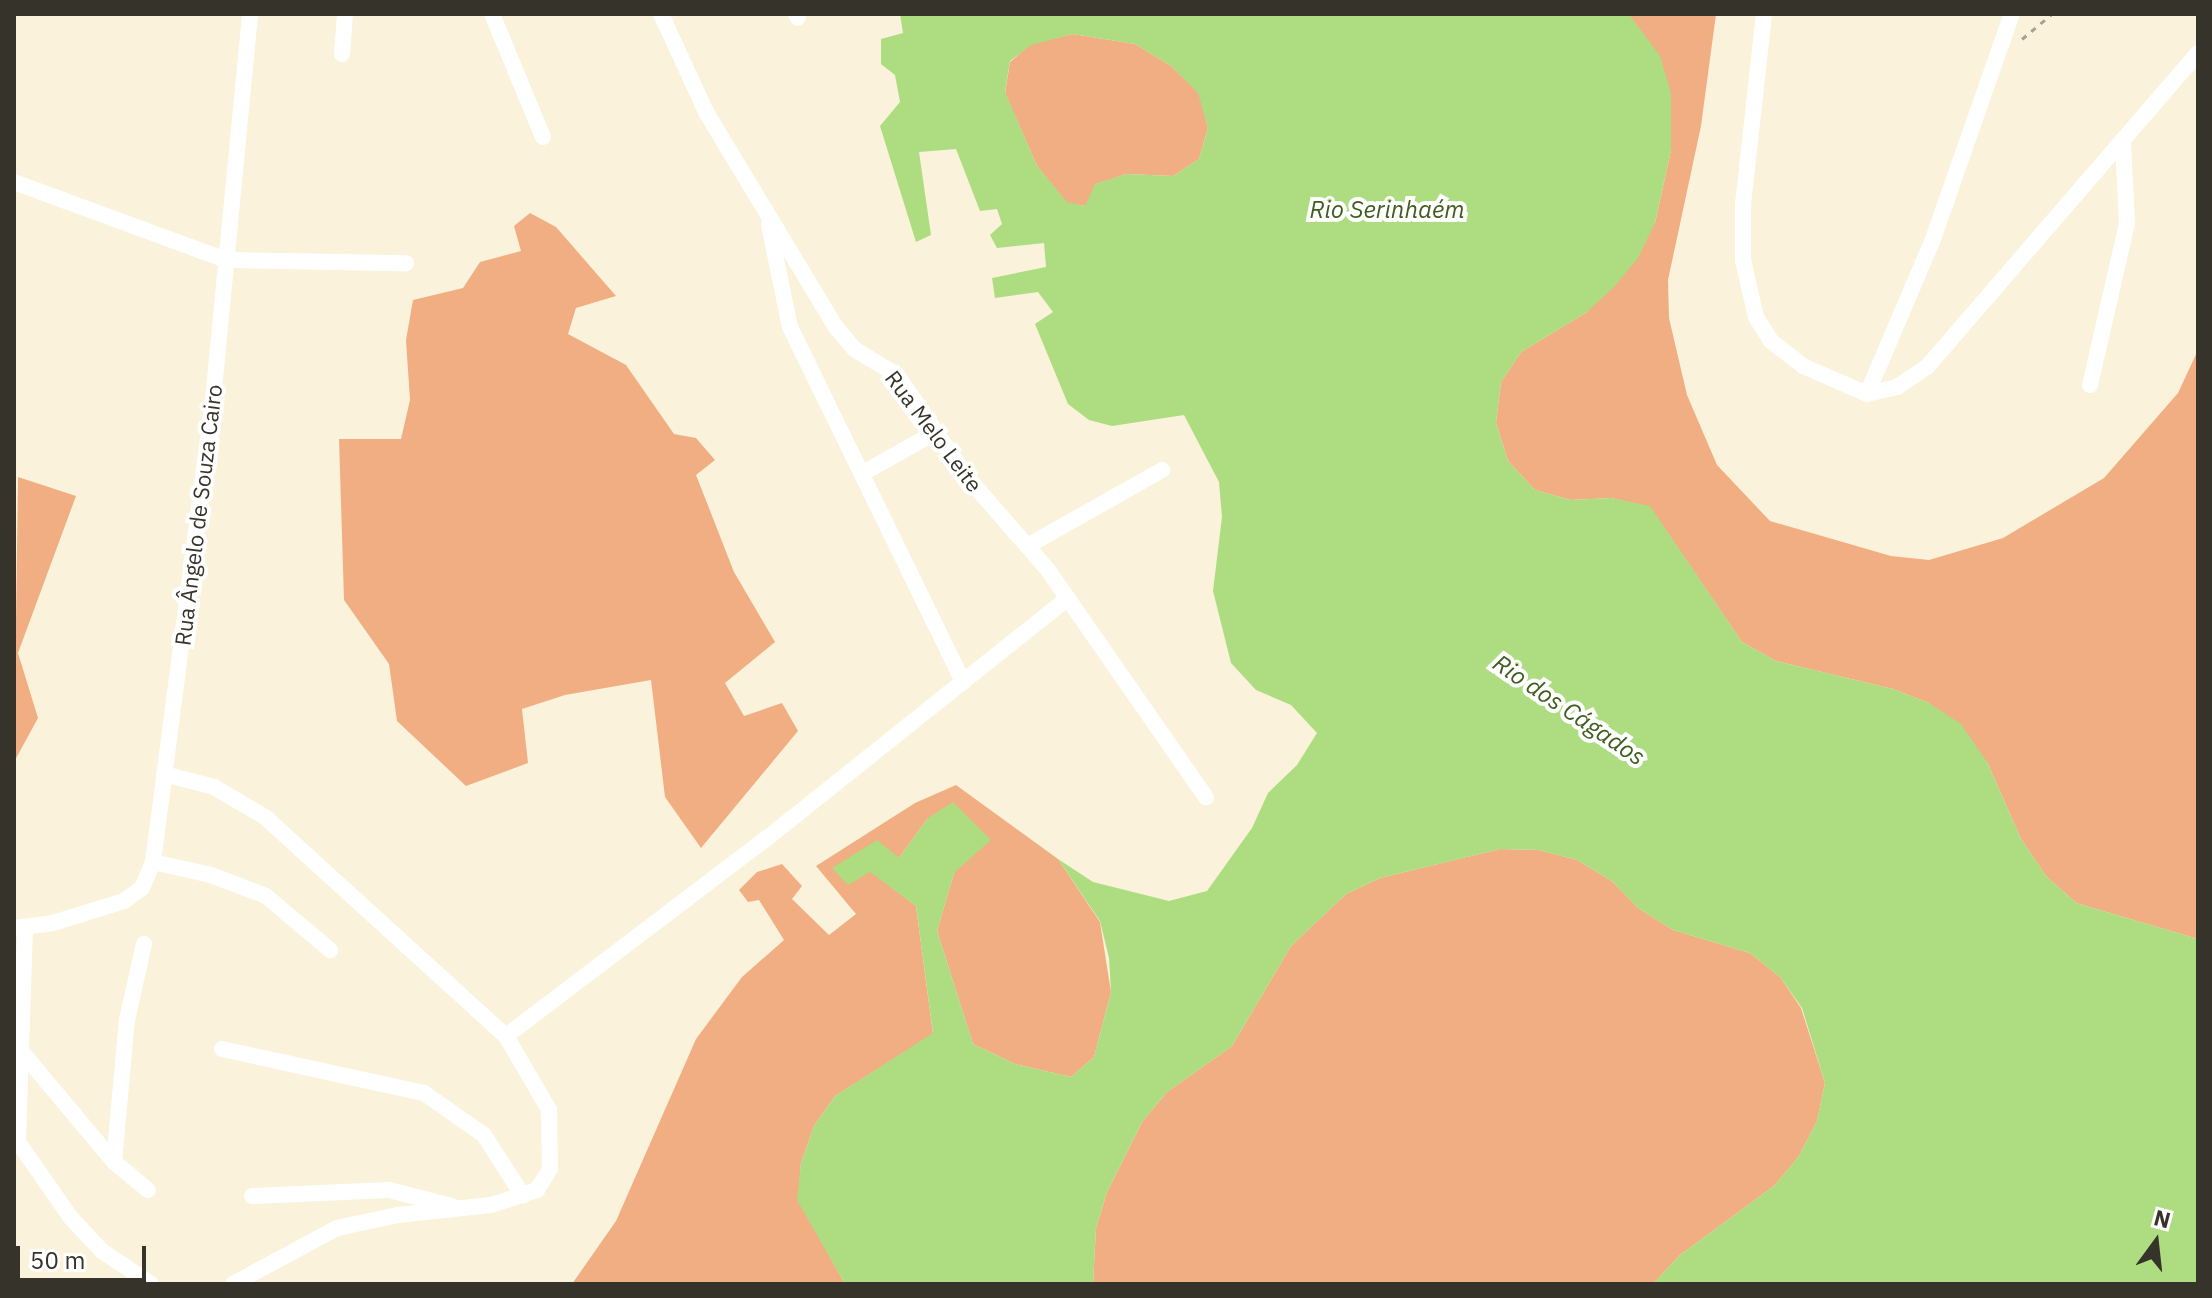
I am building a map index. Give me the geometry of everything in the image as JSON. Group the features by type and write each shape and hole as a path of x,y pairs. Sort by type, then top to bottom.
{"street":[{"name":"Rua Ângelo de Souza Cairo","path":"19,928 124,901 142,888 153,862 226,260 250,14"},
{"path":"342,54 345,14"},
{"path":"492,14 543,137"},
{"name":"Rua Melo Leite","path":"661,14 706,112 768,220 846,342 897,375 934,433 1029,545 1068,598 1206,797"},
{"path":"1764,14 1743,204 1743,260 1756,317 1771,341 1803,366 1867,394 1897,387 1927,367 2123,145 2198,53"},
{"path":"1867,394 1933,239 2012,14"},
{"path":"2090,385 2127,223 2123,145"},
{"path":"15,185 226,260 406,263"},
{"path":"768,220 790,327 963,682"},
{"path":"863,473 934,433"},
{"path":"1029,545 1162,470"},
{"path":"506,1036 1068,598"},
{"path":"164,774 214,787 265,817 506,1036 549,1110 552,1133 547,1177 523,1196 337,1228 233,1284"},
{"path":"153,862 211,875 266,896 330,950"},
{"path":"19,928 21,1051 16,1140 39,1176 102,1251 151,1284"},
{"path":"114,1162 127,1020 144,944"},
{"path":"222,1049 394,1084 434,1098 484,1135 523,1196"},
{"path":"21,1051 114,1162 148,1190"},
{"path":"252,1196 389,1190 460,1208"}],"path":[{"path":"2019,41 2052,14"}],"shaded area":[{"path":"1629,14 1716,14 1701,126 1668,280 1669,318 1687,395 1717,465 1770,521 1891,556 1929,560 2003,538 2104,478 2178,393 2198,350 2198,939 2076,903 2046,876 2021,839 1987,762 1929,703 1893,689 1776,661 1742,642 1650,507 1611,498 1571,500 1535,490 1508,461 1496,423 1501,382 1521,352 1587,312 1655,223 1671,150"},
{"path":"1073,34 1135,44 1171,66 1199,93 1208,128 1199,159 1173,176 1127,174 1096,184 1086,206 1067,203 1037,166 1005,93 1010,62 1031,44"},
{"path":"530,213 556,227 616,296 576,308 568,334 626,365 674,434 696,438 715,460 696,475 734,572 775,642 725,683 744,716 782,703 798,731 701,848 665,797 651,680 565,695 522,709 528,763 466,786 397,721 389,664 344,600 339,439 401,439 410,400 406,340 413,300 463,288 480,262 521,251 514,226"},
{"path":"18,477 76,496 18,653 38,718 14,762"},
{"path":"956,785 1058,859 1100,922 1111,992 1094,1057 1071,1077 1015,1064 973,1044 937,931 954,873 928,818 899,858 870,871 916,906 933,1034 835,1096 814,1126 801,1163 798,1200 845,1284 572,1284 616,1221 696,1039 742,977 784,940 759,900 748,902 739,890 757,872 782,864 802,886 792,899 829,935 856,914 816,866 915,803"},
{"path":"1500,849 1539,850 1577,860 1612,881 1638,908 1673,930 1750,953 1780,977 1801,1008 1825,1083 1817,1121 1799,1156 1774,1186 1680,1255 1653,1284 1093,1284 1096,1228 1107,1192 1142,1122 1167,1092 1232,1046 1291,946 1346,894 1380,878"}],"water":[{"name":"Rio Serinhaém","path":"900,14 1629,14 1660,56 1671,93 1671,150 1655,223 1638,258 1614,287 1587,312 1521,352 1501,382 1496,423 1508,461 1535,490 1571,500 1611,498 1650,506 1742,642 1776,661 1893,689 1929,703 1961,724 1987,762 2021,839 2046,876 2076,903 2198,939 2198,1284 1653,1284 1680,1255 1774,1186 1799,1156 1817,1121 1825,1083 1802,1008 1780,977 1750,953 1673,930 1638,908 1612,881 1577,860 1539,850 1500,849 1380,878 1346,894 1291,946 1232,1046 1167,1092 1142,1122 1107,1192 1096,1228 1093,1284 845,1284 797,1200 801,1163 814,1126 835,1096 933,1033 916,906 870,872 848,885 832,868 877,840 899,858 928,818 953,802 991,840 954,873 937,931 973,1044 1015,1064 1071,1077 1094,1057 1111,992 1109,958 1100,921 1058,859 1093,882 1169,901 1207,891 1252,828 1268,793 1297,765 1317,733 1291,705 1256,690 1231,663 1213,591 1222,517 1219,482 1184,415 1112,426 1089,420 1068,404 1035,324 1053,312 1038,292 995,298 992,278 1046,267 1044,243 997,248 990,235 1002,224 997,209 980,211 956,149 919,152 931,235 916,242 880,126 900,102 895,75 881,64 881,39 903,33","holes":["1073,34 1135,44 1171,66 1198,93 1208,128 1199,159 1173,176 1127,174 1095,184 1085,206 1067,202 1037,166 1005,92 1010,61 1031,45"]}],"water label":[{"name":"Rio dos Cágados","path":"1569,710"}]}
